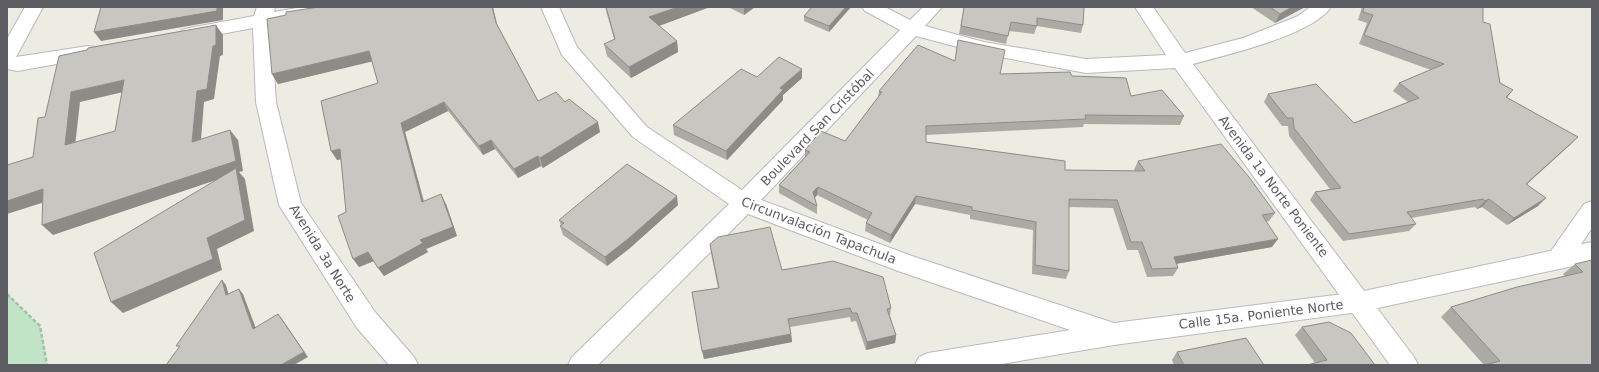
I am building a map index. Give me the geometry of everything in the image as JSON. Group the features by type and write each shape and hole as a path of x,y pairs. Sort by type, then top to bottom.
{"street":[{"path":"7,56 34,7"},
{"path":"175,36 264,14 336,7"},
{"name":"Circunvalación Tapachula","path":"550,7 569,50 640,132 744,203 906,264 1114,334"},
{"path":"870,7 913,29 984,48 1086,66 1180,60 1249,43 1305,20 1322,7"},
{"name":"Boulevard San Cristóbal","path":"581,365 744,203 933,7"},
{"name":"Avenida 1a Norte Poniente","path":"1144,7 1180,60 1405,365"},
{"name":"Avenida 3a Norte","path":"264,14 266,102 290,205 366,320 405,365"},
{"path":"7,60 8,63 18,64 105,49"},
{"path":"1559,258 1592,210"},
{"name":"Calle 15a. Poniente Norte","path":"928,365 1114,334 1359,302 1592,252"}],"path":[{"path":"7,294 40,326 47,365"}],"green space":[{"path":"7,294 40,326 47,365 7,365"}],"building":[{"path":"101,7 217,7 217,11 94,32"},
{"path":"319,7 492,7 496,23 538,101 556,92 565,102 569,99 598,122 540,158 538,156 514,169 491,140 479,146 444,102 401,123 422,202 441,194 453,227 420,240 423,243 378,268 368,252 353,259 338,216 346,212 340,149 331,151 321,101 378,83 369,51 272,74 267,19 286,15 286,12"},
{"path":"606,7 678,7 649,17 677,41 629,67 604,44 615,39"},
{"path":"812,7 846,7 829,26 804,16"},
{"path":"964,7 1084,7 1083,25 1037,18 1037,26 1011,22 1008,36 961,26"},
{"path":"1270,7 1292,7 1280,14"},
{"path":"1364,7 1483,7 1483,22 1490,24 1500,83 1513,90 1506,97 1578,137 1526,184 1546,198 1514,218 1489,199 1485,201 1483,199 1407,212 1416,224 1349,234 1315,192 1341,188 1294,128 1293,118 1287,118 1268,94 1316,84 1354,123 1419,98 1399,83 1444,64 1364,35 1373,15 1363,12"},
{"path":"216,25 216,45 213,46 207,89 197,91 192,142 230,130 236,161 42,225 43,189 7,201 7,165 33,157 38,118 45,117 59,56 87,50 88,48","holes":["124,80 115,131 65,145 71,92"]},
{"path":"958,40 1005,50 1000,74 1070,72 1072,76 1126,78 1131,96 1162,90 1184,116 1085,115 1086,119 926,126 926,142 1065,161 1065,170 1145,171 1138,161 1221,144 1249,177 1275,213 1262,215 1278,239 1174,257 1178,268 1152,269 1142,242 1131,242 1117,200 1069,199 1069,271 1035,265 1036,222 972,210 972,207 916,196 891,235 866,223 872,213 818,187 813,192 817,206 779,185 810,152 805,150 821,131 845,141 882,92 879,91 918,45 955,61"},
{"path":"779,57 802,69 780,88 783,90 726,151 673,125 741,69 757,77"},
{"path":"627,164 677,196 605,257 560,226 564,223 559,220"},
{"path":"236,168 245,220 207,238 213,259 111,302 94,253"},
{"path":"770,227 782,270 833,261 883,277 891,308 887,309 896,335 867,342 857,313 852,313 850,308 788,319 791,334 702,351 692,292 719,288 710,244 718,237"},
{"path":"1592,260 1592,365 1485,365 1500,361 1451,307 1517,287 1583,272 1575,264"},
{"path":"222,280 226,295 239,289 253,329 278,314 304,352 281,365 166,365 180,346 176,346"},
{"path":"1329,322 1351,333 1375,365 1307,365 1327,360 1302,327"},
{"path":"1246,338 1264,365 1184,365 1177,352"}]}
